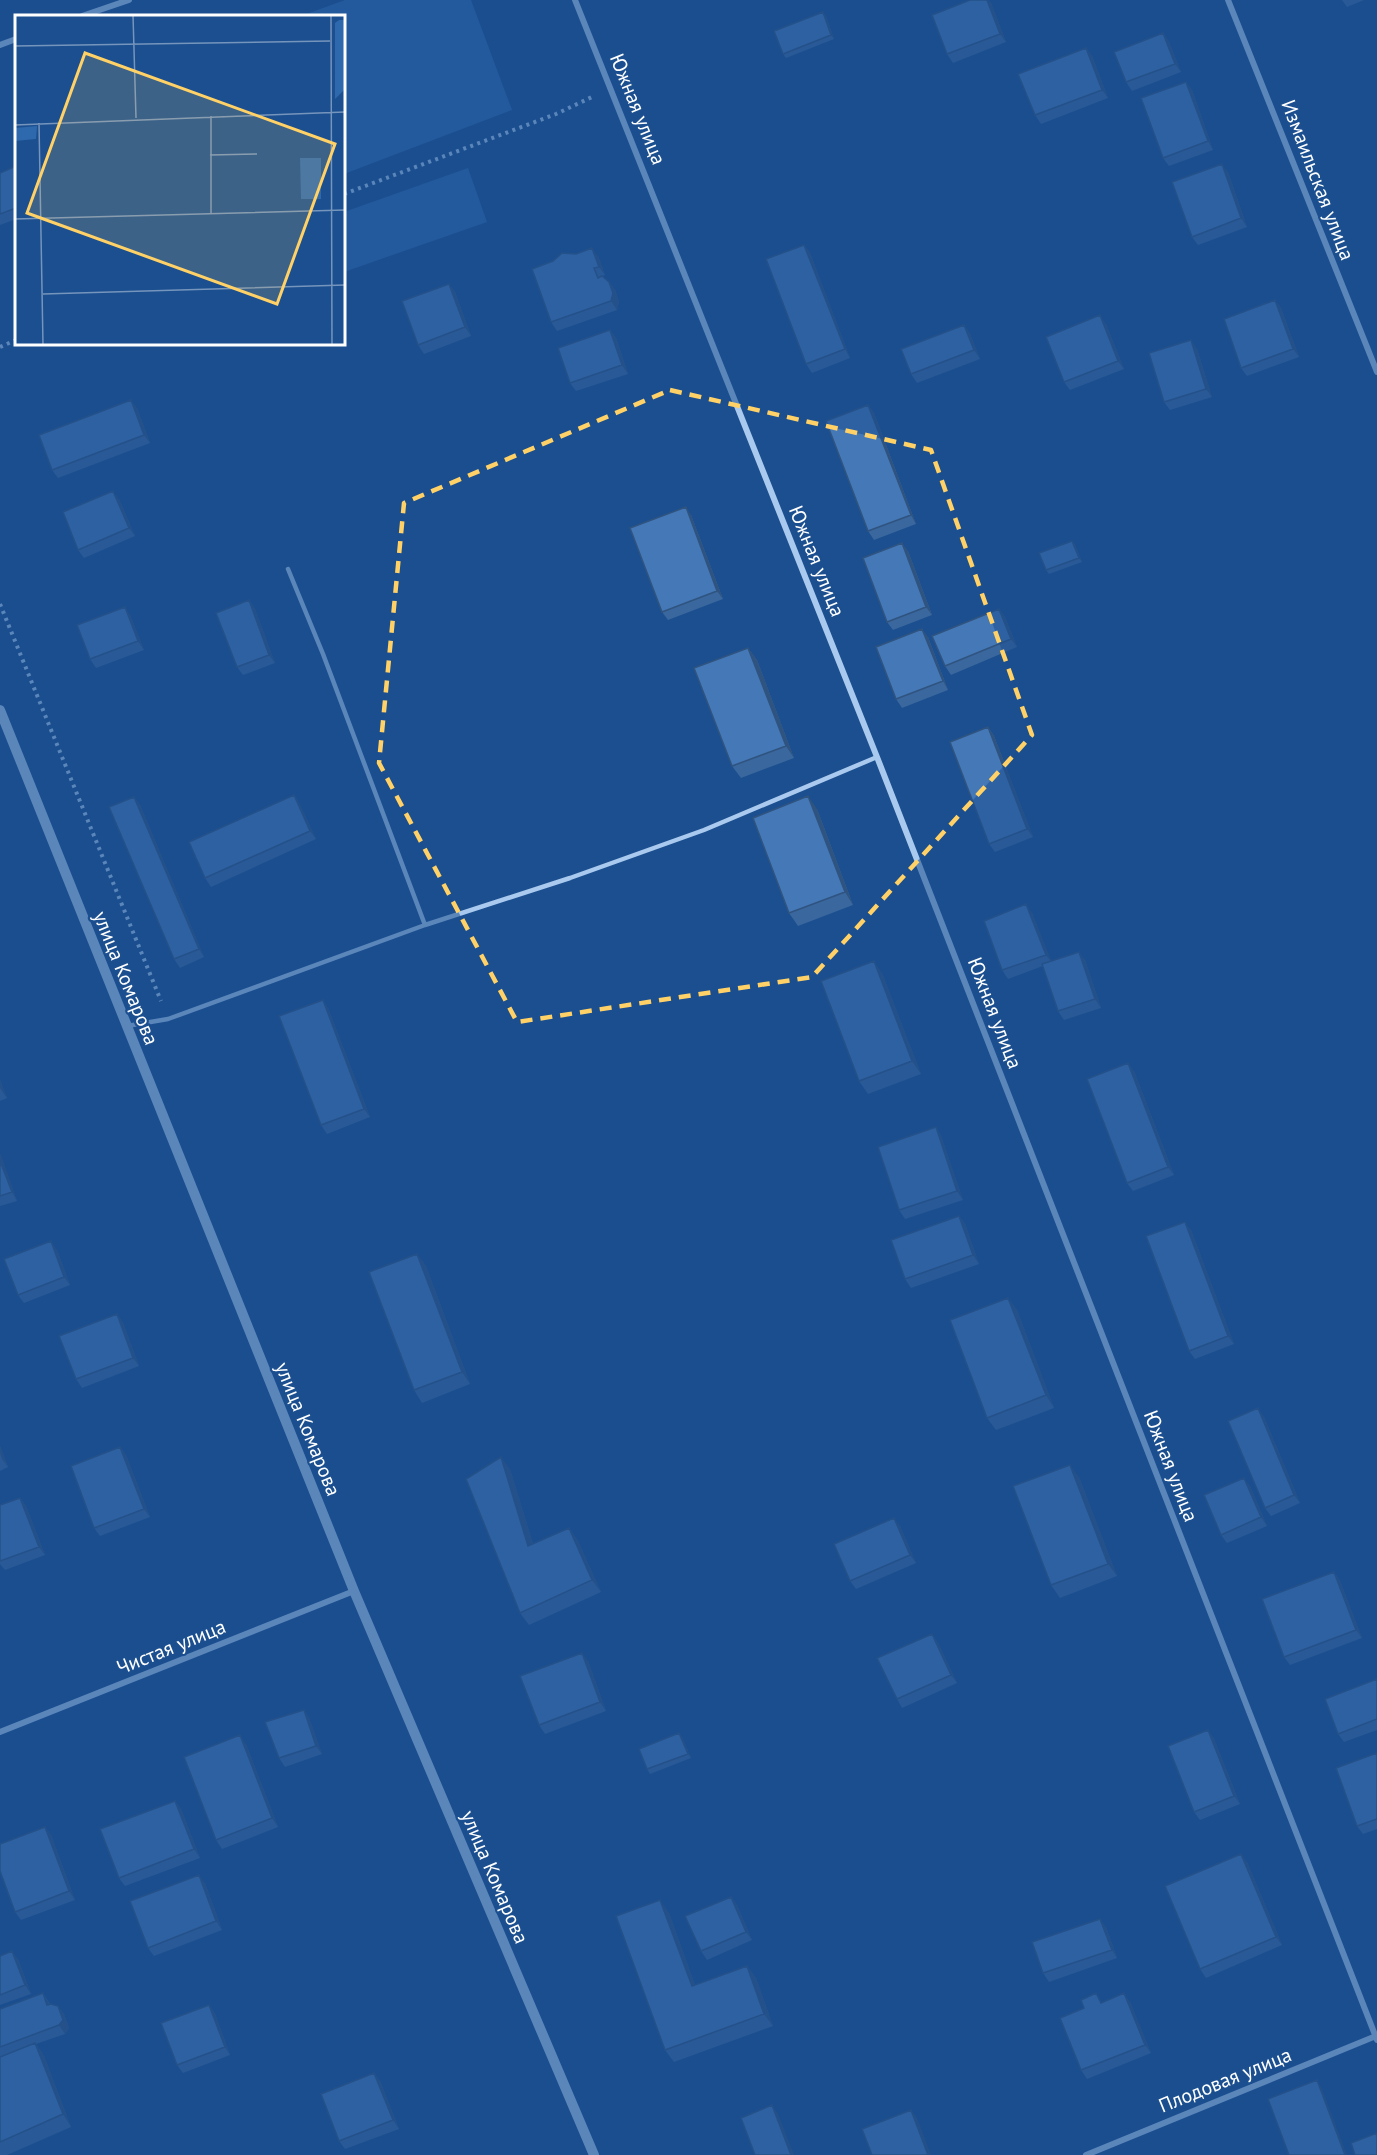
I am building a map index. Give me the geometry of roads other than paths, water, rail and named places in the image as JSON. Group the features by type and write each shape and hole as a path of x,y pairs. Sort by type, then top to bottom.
{"street":[{"path":"85,15 129,0"},
{"name":"Южная улица","path":"575,0 612,87 877,757 1376,2037"},
{"name":"Измаильская улица","path":"1228,0 1377,372"},
{"path":"0,45 15,39"},
{"name":"улица Комарова","path":"0,710 354,1592 594,2155"},
{"name":"Чистая улица","path":"0,1732 354,1592"},
{"name":"Плодовая улица","path":"1086,2155 1376,2037"}],"lane":[{"path":"288,569 323,654 425,925"},
{"path":"127,1026 168,1019 425,925 570,878 704,830 877,757"}]}
